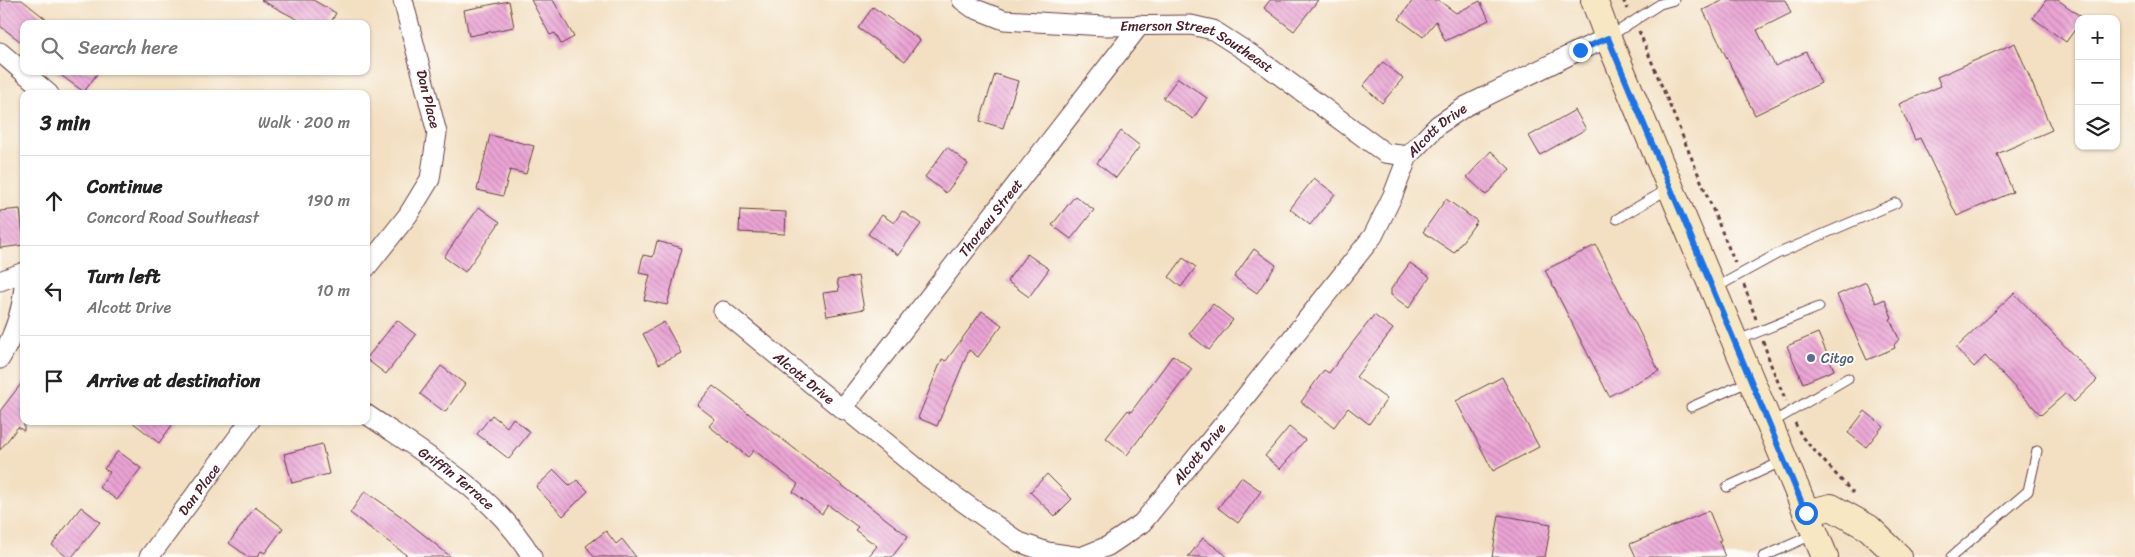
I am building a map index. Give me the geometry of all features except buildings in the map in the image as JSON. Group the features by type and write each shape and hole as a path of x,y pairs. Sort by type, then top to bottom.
{"street":[{"name":"Dan Place","path":"370,263 408,215 430,180 437,132 403,0"},
{"name":"Emerson Street Southeast","path":"962,0 973,8 1004,20 1046,24 1191,25 1213,30 1255,56 1384,153 1408,156"},
{"path":"1594,0 1670,188 1825,557"},
{"name":"Thoreau Street","path":"842,409 1140,25"},
{"name":"Alcott Drive","path":"723,311 928,477 1019,542 1047,552 1081,556 1108,546 1142,523 1373,236 1408,156 1438,126 1466,106 1608,38"},
{"path":"0,52 20,69"},
{"path":"27,75 44,90"},
{"path":"0,281 20,274"},
{"path":"0,359 20,311"},
{"name":"Griffin Terrace","path":"370,417 473,487 521,538 532,557"},
{"name":"Dan Place","path":"148,557 247,425"},
{"path":"1810,523 1831,507 1869,528 1899,557"}],"lane":[{"path":"1608,38 1660,4 1674,0"},
{"path":"1617,218 1670,188"},
{"path":"1713,290 1777,254 1896,203"},
{"path":"1734,341 1819,307"},
{"path":"1769,425 1848,378"},
{"path":"1691,407 1751,381"},
{"path":"1950,557 2028,491 2037,451"},
{"path":"1727,487 1784,461"},
{"path":"1763,557 1810,523"}],"place":[{"name":"Citgo","path":"1811,358"}],"route":[{"path":"1580,50 1608,38 1806,513"}]}
